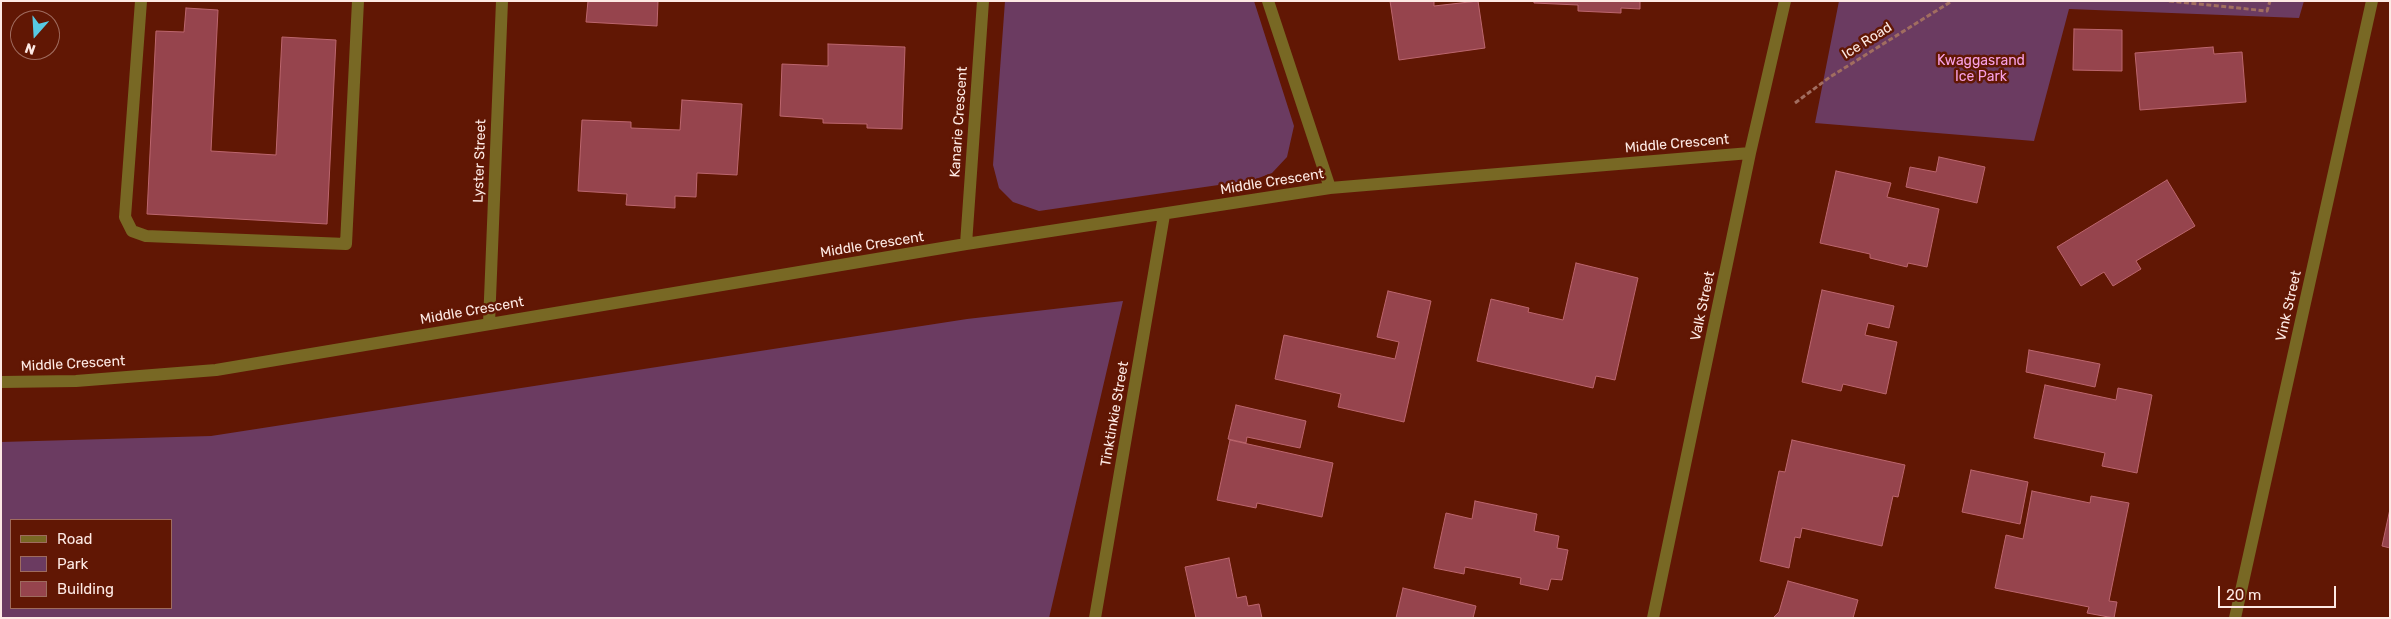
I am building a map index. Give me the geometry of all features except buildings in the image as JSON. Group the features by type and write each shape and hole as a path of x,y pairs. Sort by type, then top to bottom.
{"street":[{"path":"141,1 125,217 132,231 146,236 346,244 358,1"},
{"name":"Lyster Street","path":"489,323 502,1"},
{"name":"Kanarie Crescent","path":"966,244 983,1"},
{"path":"1268,1 1330,188"},
{"name":"Valk Street","path":"1653,618 1750,153 1785,1"},
{"name":"Vink Street","path":"2235,618 2372,1"},
{"name":"Middle Crescent","path":"1,382 76,381 216,370 966,244 1330,188 1750,153"},
{"name":"Tinktinkie Street","path":"1095,618 1164,215"}],"path":[{"name":"Ice Road","path":"1795,103 1830,77 1952,1"},
{"path":"2170,1 2267,11 2270,1"}],"green space":[{"path":"1005,1 1254,1 1294,126 1287,157 1272,173 1253,180 1039,211 1013,202 999,188 993,165"},
{"name":"Kwaggasrand Ice Park","path":"1839,1 2304,1 2299,18 2069,9 2034,141 1815,123"},
{"path":"1123,301 1049,618 1,618 1,442 211,436 967,319"}]}
